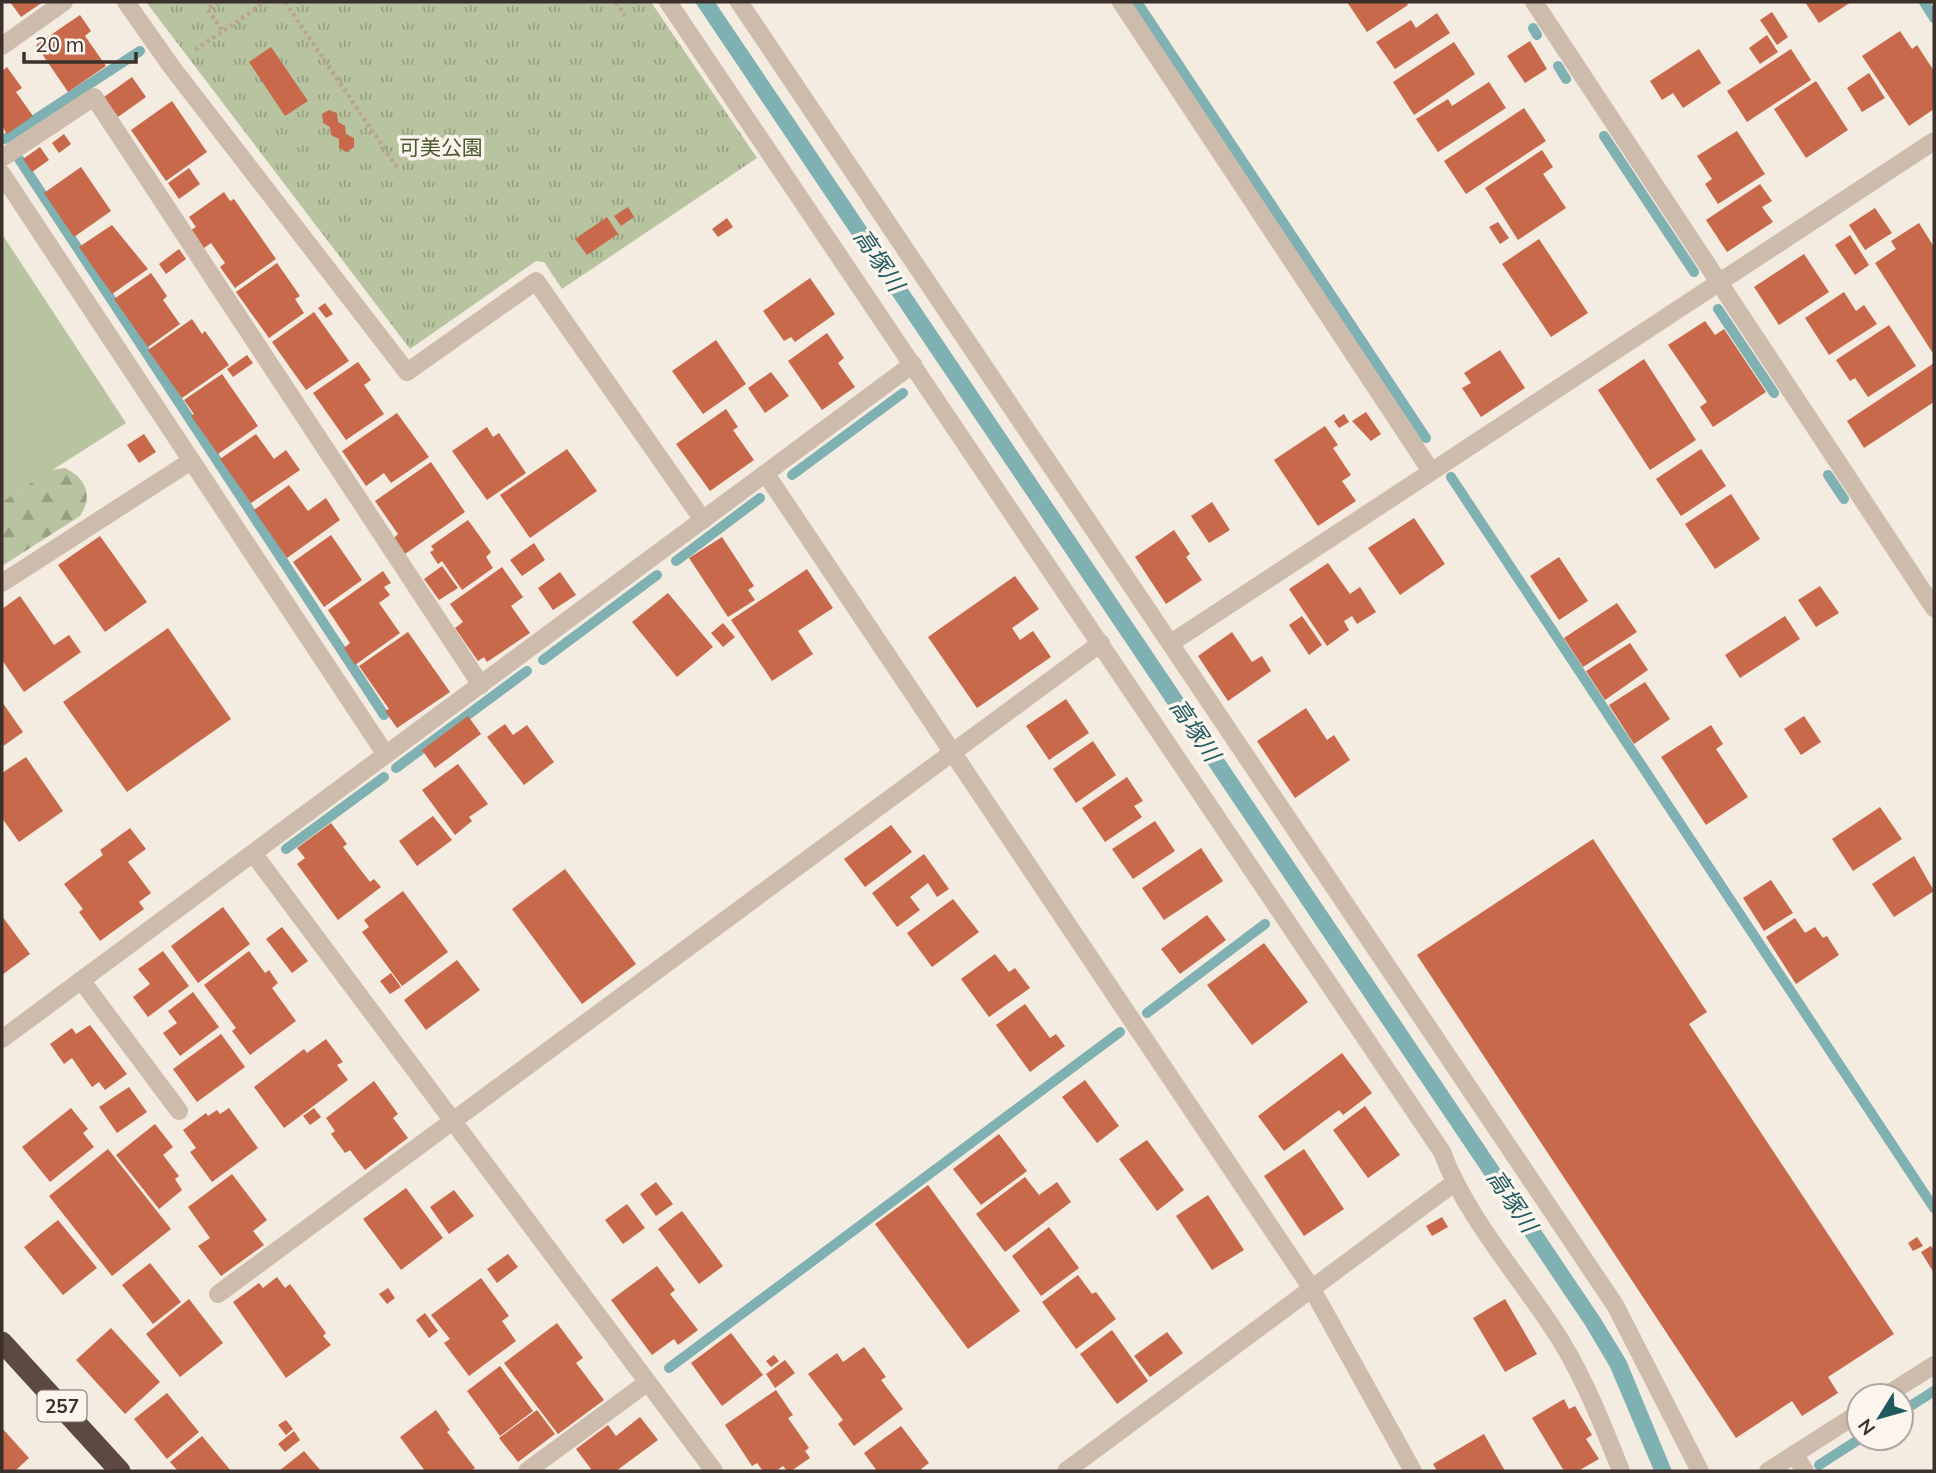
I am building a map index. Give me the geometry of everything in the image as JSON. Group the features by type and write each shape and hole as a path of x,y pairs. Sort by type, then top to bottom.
{"highway":[{"name":"257","path":"2,1342 120,1471"}],"street":[{"path":"2,46 64,2"},
{"path":"126,2 171,66 407,372 536,281 703,520"},
{"path":"668,2 1442,1152 1454,1183 1560,1340 1583,1381 1621,1471"},
{"path":"739,2 1615,1305 1700,1471"},
{"path":"1121,2 1431,471"},
{"path":"1534,2 1934,608"},
{"path":"2,158 94,97 481,685"},
{"path":"1171,643 1934,141"},
{"path":"2,174 386,755"},
{"path":"2,1039 913,364"},
{"path":"2,583 191,461"},
{"path":"766,474 1312,1289 1413,1471"},
{"path":"218,1294 1101,643"},
{"path":"253,853 714,1471"},
{"path":"81,980 179,1111"},
{"path":"1066,1471 1454,1183"},
{"path":"1907,1382 1934,1365"},
{"path":"527,1471 648,1382"},
{"path":"1768,1471 1845,1422"},
{"path":"1794,1454 1805,1471"}],"path":[{"path":"218,2 207,9 223,31"},
{"path":"171,66 266,2"},
{"path":"285,2 398,169"},
{"path":"616,2 625,16"}],"green space":[{"name":"可美公園","path":"146,2 651,2 757,158 562,289 544,262 536,261 410,349"},
{"path":"2,234 126,423 2,502"},
{"path":"65,468 78,477 86,489 86,502 80,516 2,566 2,502 51,470"}],"water":[{"name":"高塚川","path":"695,2 715,2 1599,1316 1626,1360 1672,1471 1654,1471 1610,1367 1585,1325"}],"building":[{"path":"10,2 43,2 21,17"},
{"path":"1347,2 1406,2 1408,5 1367,32"},
{"path":"1805,2 1851,2 1819,23"},
{"path":"1772,12 1788,37 1777,45 1760,20"},
{"path":"1437,13 1450,33 1395,69 1376,42 1411,20 1416,28"},
{"path":"80,15 91,31 85,36 106,66 68,92 36,45"},
{"path":"1900,31 1912,49 1917,45 1934,71 1934,109 1909,126 1862,56"},
{"path":"1767,35 1778,52 1760,64 1749,48"},
{"path":"1530,41 1547,69 1525,83 1507,56"},
{"path":"1454,42 1475,74 1414,115 1393,82"},
{"path":"271,47 308,101 285,116 249,62"},
{"path":"1699,49 1721,83 1683,108 1673,93 1662,100 1650,81"},
{"path":"1791,49 1811,80 1747,122 1727,91"},
{"path":"7,67 22,88 16,92 33,116 7,134 2,126 2,71"},
{"path":"1869,73 1885,98 1862,112 1847,88"},
{"path":"132,77 146,97 118,117 104,97"},
{"path":"1816,81 1848,130 1806,158 1774,109"},
{"path":"1489,82 1506,108 1438,152 1416,119 1448,99 1452,106"},
{"path":"172,101 207,152 166,181 131,130"},
{"path":"1524,108 1546,141 1466,194 1444,161"},
{"path":"329,110 337,113 338,122 345,126 346,134 354,138 354,147 347,152 339,148 339,139 331,135 330,127 323,123 322,114"},
{"path":"1737,131 1765,174 1718,204 1705,184 1712,179 1697,156"},
{"path":"64,134 71,144 59,153 52,143"},
{"path":"40,147 49,160 32,172 23,159"},
{"path":"1542,150 1553,167 1543,174 1566,208 1518,240 1485,188"},
{"path":"81,167 111,211 74,237 44,193"},
{"path":"189,168 200,184 179,199 168,183"},
{"path":"1760,184 1772,201 1762,207 1773,222 1727,252 1706,220"},
{"path":"224,192 230,201 234,199 276,259 235,288 220,267 225,263 211,243 204,248 191,230 196,227 189,217"},
{"path":"628,207 634,217 621,226 614,216"},
{"path":"1875,208 1892,233 1865,250 1849,225"},
{"path":"607,217 618,234 587,255 575,239"},
{"path":"727,218 733,227 718,237 712,229"},
{"path":"1498,222 1509,238 1500,244 1489,227"},
{"path":"1919,223 1934,247 1934,355 1875,263 1896,249 1891,241"},
{"path":"112,225 148,269 112,294 79,247"},
{"path":"1850,235 1869,265 1855,275 1835,245"},
{"path":"1539,239 1588,313 1551,337 1502,264"},
{"path":"179,249 186,259 166,274 159,264"},
{"path":"1804,254 1829,292 1779,325 1754,287"},
{"path":"277,263 300,296 295,299 304,313 269,338 236,292"},
{"path":"151,273 167,296 163,300 180,324 148,347 114,299"},
{"path":"810,278 835,314 795,342 791,337 784,341 763,311"},
{"path":"1844,292 1856,311 1864,305 1877,324 1829,355 1805,318"},
{"path":"325,303 333,314 326,318 318,308"},
{"path":"314,312 349,361 306,390 272,342"},
{"path":"192,319 202,334 205,331 229,365 182,398 148,350"},
{"path":"1705,321 1715,335 1724,329 1766,392 1713,427 1700,407 1707,402 1668,345"},
{"path":"1889,325 1916,366 1868,397 1855,378 1850,381 1836,360"},
{"path":"827,333 844,358 838,363 855,387 822,410 788,361"},
{"path":"716,340 746,384 703,414 672,371"},
{"path":"1500,350 1525,388 1481,417 1462,388 1471,383 1464,373"},
{"path":"247,355 253,363 233,377 227,369"},
{"path":"1644,359 1696,440 1650,470 1598,390"},
{"path":"358,362 371,380 364,385 384,414 346,440 313,393"},
{"path":"1934,363 1934,402 1864,448 1847,421"},
{"path":"771,372 789,396 765,413 748,388"},
{"path":"222,374 258,426 218,454 191,416 194,414 184,400"},
{"path":"726,409 738,427 733,430 754,460 710,491 676,444"},
{"path":"1366,412 1381,434 1371,441 1352,421"},
{"path":"397,413 429,457 391,483 384,473 366,486 342,451"},
{"path":"1344,414 1349,422 1339,428 1334,421"},
{"path":"1325,426 1338,445 1333,448 1351,475 1342,481 1356,501 1318,526 1274,460"},
{"path":"487,427 493,437 499,433 526,473 487,500 452,451"},
{"path":"144,434 156,452 139,463 127,445"},
{"path":"256,434 274,459 286,450 300,470 251,503 220,459"},
{"path":"567,449 597,491 530,538 500,495"},
{"path":"1701,449 1726,486 1681,516 1656,479"},
{"path":"431,462 465,512 405,554 394,538 398,534 375,501"},
{"path":"289,485 308,511 326,498 340,520 287,558 254,510"},
{"path":"1731,494 1760,539 1715,569 1685,524"},
{"path":"1212,502 1230,530 1209,543 1191,516"},
{"path":"1414,518 1445,564 1400,595 1368,548"},
{"path":"468,520 491,552 486,557 493,568 462,590 442,561 438,564 430,552 434,550 431,546"},
{"path":"1174,530 1190,554 1186,557 1202,580 1166,604 1135,557"},
{"path":"331,535 362,580 324,607 293,562"},
{"path":"100,536 147,602 105,632 58,565"},
{"path":"722,537 754,586 748,590 755,600 728,617 689,558"},
{"path":"534,543 545,560 522,576 510,560"},
{"path":"1559,557 1588,601 1559,620 1530,576"},
{"path":"1328,563 1350,594 1360,587 1376,612 1357,624 1352,616 1344,621 1349,630 1327,646 1289,589"},
{"path":"442,566 458,588 439,600 424,579"},
{"path":"502,567 523,597 511,606 530,633 487,662 484,657 478,661 455,628 463,622 450,604"},
{"path":"807,569 833,608 798,631 813,654 772,681 731,620"},
{"path":"383,571 391,583 384,587 390,595 379,603 400,633 355,665 344,648 350,643 328,610"},
{"path":"560,572 576,595 553,610 538,588"},
{"path":"1015,576 1039,609 1012,628 1020,640 1033,631 1051,657 977,708 928,637"},
{"path":"1820,586 1839,613 1816,627 1798,600"},
{"path":"668,593 713,647 677,677 632,622"},
{"path":"20,596 54,645 69,635 81,652 24,692 2,660 2,609"},
{"path":"1617,603 1637,632 1583,667 1564,638"},
{"path":"1302,616 1322,645 1309,655 1289,625"},
{"path":"1785,616 1800,639 1740,678 1725,655"},
{"path":"723,623 735,637 723,647 711,633"},
{"path":"168,628 231,719 127,792 63,702"},
{"path":"408,632 450,692 397,728 385,711 389,709 359,666"},
{"path":"1232,632 1252,662 1262,656 1271,671 1228,701 1198,656"},
{"path":"1630,643 1648,670 1605,700 1586,671"},
{"path":"1645,682 1670,719 1634,744 1609,705"},
{"path":"1066,699 1089,733 1049,760 1026,726"},
{"path":"2,702 23,732 2,747"},
{"path":"1306,708 1327,740 1334,735 1350,760 1295,798 1257,741"},
{"path":"468,716 481,734 435,768 422,750"},
{"path":"1804,716 1821,742 1801,755 1784,729"},
{"path":"505,724 513,735 527,725 554,762 524,785 487,737"},
{"path":"1711,725 1723,744 1716,749 1748,797 1706,825 1661,757"},
{"path":"1093,741 1116,775 1076,803 1053,769"},
{"path":"26,757 63,811 19,842 2,818 2,773"},
{"path":"458,764 488,804 469,817 472,821 455,835 422,790"},
{"path":"1127,777 1143,801 1134,806 1142,817 1105,842 1082,808"},
{"path":"1880,807 1902,839 1853,871 1832,839"},
{"path":"433,816 452,840 417,866 399,841"},
{"path":"1155,821 1175,851 1133,879 1112,849"},
{"path":"331,823 347,844 343,847 370,882 374,879 381,887 338,920 297,864 305,858 297,848"},
{"path":"891,825 912,852 865,887 844,859"},
{"path":"130,828 146,849 128,862 151,893 139,902 144,909 100,941 79,912 83,909 64,884 103,855 100,850"},
{"path":"1593,839 1707,1012 1689,1024 1894,1334 1828,1377 1838,1393 1802,1416 1792,1401 1736,1438 1417,955"},
{"path":"1201,848 1223,881 1164,920 1142,888"},
{"path":"924,854 949,889 937,897 928,883 910,897 920,910 897,927 872,893"},
{"path":"1914,856 1934,891 1894,917 1872,884"},
{"path":"565,869 636,964 582,1004 512,909"},
{"path":"1771,880 1793,913 1764,931 1743,898"},
{"path":"403,891 448,952 402,986 362,932 369,927 364,920"},
{"path":"953,899 979,932 932,967 907,933"},
{"path":"223,907 250,944 198,983 171,946"},
{"path":"1207,915 1226,940 1180,974 1161,949"},
{"path":"2,916 30,954 2,975"},
{"path":"1795,918 1805,933 1815,927 1823,938 1827,936 1839,955 1796,984 1766,937"},
{"path":"282,927 308,961 292,973 266,939"},
{"path":"1264,943 1308,1002 1252,1045 1207,985"},
{"path":"163,951 189,986 148,1017 133,997 150,984 138,969"},
{"path":"249,951 265,973 269,970 278,983 272,988 296,1021 250,1055 232,1031 236,1028 204,985"},
{"path":"995,954 1009,972 1015,968 1030,988 989,1017 961,979"},
{"path":"457,960 480,990 426,1030 404,1000"},
{"path":"391,973 401,987 390,994 380,981"},
{"path":"193,992 219,1027 180,1056 163,1033 177,1023 168,1011"},
{"path":"1025,1004 1050,1038 1056,1034 1065,1046 1030,1072 996,1025"},
{"path":"90,1025 127,1074 105,1090 99,1082 92,1087 72,1058 64,1064 50,1044 72,1028 76,1034"},
{"path":"221,1034 245,1067 197,1102 173,1069"},
{"path":"326,1039 343,1062 337,1065 348,1080 284,1128 254,1087 304,1049 307,1053"},
{"path":"1342,1053 1372,1093 1343,1115 1339,1110 1284,1151 1258,1116"},
{"path":"1085,1080 1119,1126 1097,1143 1062,1097"},
{"path":"374,1081 398,1114 393,1118 408,1138 365,1170 350,1150 345,1153 331,1134 335,1131 326,1118"},
{"path":"129,1087 147,1112 117,1133 99,1107"},
{"path":"1365,1106 1400,1155 1368,1178 1333,1130"},
{"path":"71,1108 88,1129 83,1133 94,1147 50,1182 22,1147"},
{"path":"229,1108 258,1148 212,1182 190,1152 196,1148 183,1130 206,1113 208,1116 217,1110 220,1114"},
{"path":"314,1108 321,1117 310,1125 303,1116"},
{"path":"155,1124 173,1147 163,1155 179,1176 175,1179 182,1190 159,1209 116,1155"},
{"path":"999,1134 1027,1171 981,1205 953,1169"},
{"path":"1147,1140 1184,1190 1157,1211 1119,1159"},
{"path":"108,1149 171,1229 112,1276 49,1196"},
{"path":"1304,1149 1344,1209 1304,1236 1264,1176"},
{"path":"232,1174 267,1220 253,1231 264,1245 221,1276 198,1246 210,1238 188,1207"},
{"path":"1025,1177 1039,1195 1057,1182 1071,1202 1005,1252 976,1214"},
{"path":"656,1182 673,1204 656,1216 640,1194"},
{"path":"928,1185 1020,1311 968,1349 875,1224"},
{"path":"406,1188 443,1238 401,1270 363,1219"},
{"path":"454,1190 474,1216 449,1234 430,1207"},
{"path":"1208,1195 1244,1250 1212,1270 1176,1216"},
{"path":"627,1204 645,1228 623,1244 605,1220"},
{"path":"682,1211 723,1266 699,1284 658,1229"},
{"path":"1442,1217 1448,1227 1432,1236 1426,1226"},
{"path":"58,1220 97,1268 63,1295 24,1247"},
{"path":"1049,1227 1079,1268 1041,1296 1012,1256"},
{"path":"1917,1237 1923,1246 1913,1251 1908,1243"},
{"path":"1931,1246 1934,1251 1934,1273 1921,1252"},
{"path":"508,1254 518,1267 497,1283 487,1269"},
{"path":"150,1263 181,1302 153,1324 122,1285"},
{"path":"657,1266 675,1290 670,1294 698,1330 678,1345 674,1339 652,1355 611,1300"},
{"path":"1078,1275 1092,1294 1096,1292 1116,1319 1076,1349 1042,1302"},
{"path":"277,1277 285,1288 290,1284 326,1333 323,1336 331,1345 286,1378 233,1302 259,1283 263,1288"},
{"path":"481,1278 509,1316 502,1321 516,1341 469,1376 444,1343 450,1339 431,1315"},
{"path":"388,1288 395,1298 387,1304 379,1294"},
{"path":"189,1299 223,1343 180,1377 146,1334"},
{"path":"1505,1299 1537,1354 1505,1372 1473,1318"},
{"path":"425,1313 438,1331 429,1338 416,1320"},
{"path":"557,1323 583,1358 576,1363 604,1400 558,1434 504,1363"},
{"path":"111,1328 160,1382 125,1414 76,1360"},
{"path":"1112,1330 1148,1381 1117,1404 1080,1354"},
{"path":"1167,1332 1183,1353 1150,1377 1134,1356"},
{"path":"731,1333 763,1375 722,1406 691,1363"},
{"path":"864,1347 886,1377 881,1380 903,1409 854,1446 838,1424 843,1420 808,1374 837,1353 843,1362"},
{"path":"774,1355 779,1361 771,1367 766,1361"},
{"path":"785,1360 795,1373 775,1388 766,1374"},
{"path":"500,1366 533,1411 500,1436 467,1391"},
{"path":"776,1390 793,1415 788,1418 809,1448 805,1451 810,1458 791,1471 787,1471 783,1466 776,1471 763,1471 757,1463 752,1466 725,1425"},
{"path":"167,1393 199,1432 167,1459 134,1419"},
{"path":"1564,1399 1569,1409 1575,1406 1592,1435 1586,1439 1599,1459 1578,1471 1564,1471 1532,1418"},
{"path":"436,1410 450,1430 447,1432 475,1468 471,1471 425,1471 400,1437"},
{"path":"537,1410 555,1434 518,1462 499,1438"},
{"path":"640,1417 658,1440 616,1471 588,1471 591,1469 576,1449 608,1425 616,1436"},
{"path":"286,1420 293,1429 286,1435 278,1425"},
{"path":"901,1426 929,1463 921,1469 923,1471 877,1471 864,1453"},
{"path":"2,1428 29,1458 15,1471 2,1471"},
{"path":"294,1431 300,1440 285,1452 278,1444"},
{"path":"1484,1434 1505,1471 1437,1471 1433,1464"},
{"path":"202,1436 231,1471 178,1471 170,1462"},
{"path":"304,1451 321,1471 279,1471"}],"waterway":[{"path":"1137,2 1426,438"},
{"path":"1924,2 1934,18"},
{"path":"1533,28 1537,35"},
{"path":"5,139 140,51"},
{"path":"1558,66 1566,79"},
{"path":"1604,136 1694,272"},
{"path":"19,159 384,715"},
{"path":"1718,309 1774,393"},
{"path":"792,475 903,393"},
{"path":"1828,475 1844,499"},
{"path":"1451,477 1934,1208"},
{"path":"676,561 760,498"},
{"path":"543,660 657,575"},
{"path":"396,768 527,671"},
{"path":"286,849 384,777"},
{"path":"1147,1013 1265,924"},
{"path":"669,1368 1120,1032"},
{"path":"1915,1403 1934,1391"},
{"path":"1819,1465 1845,1448"}]}
